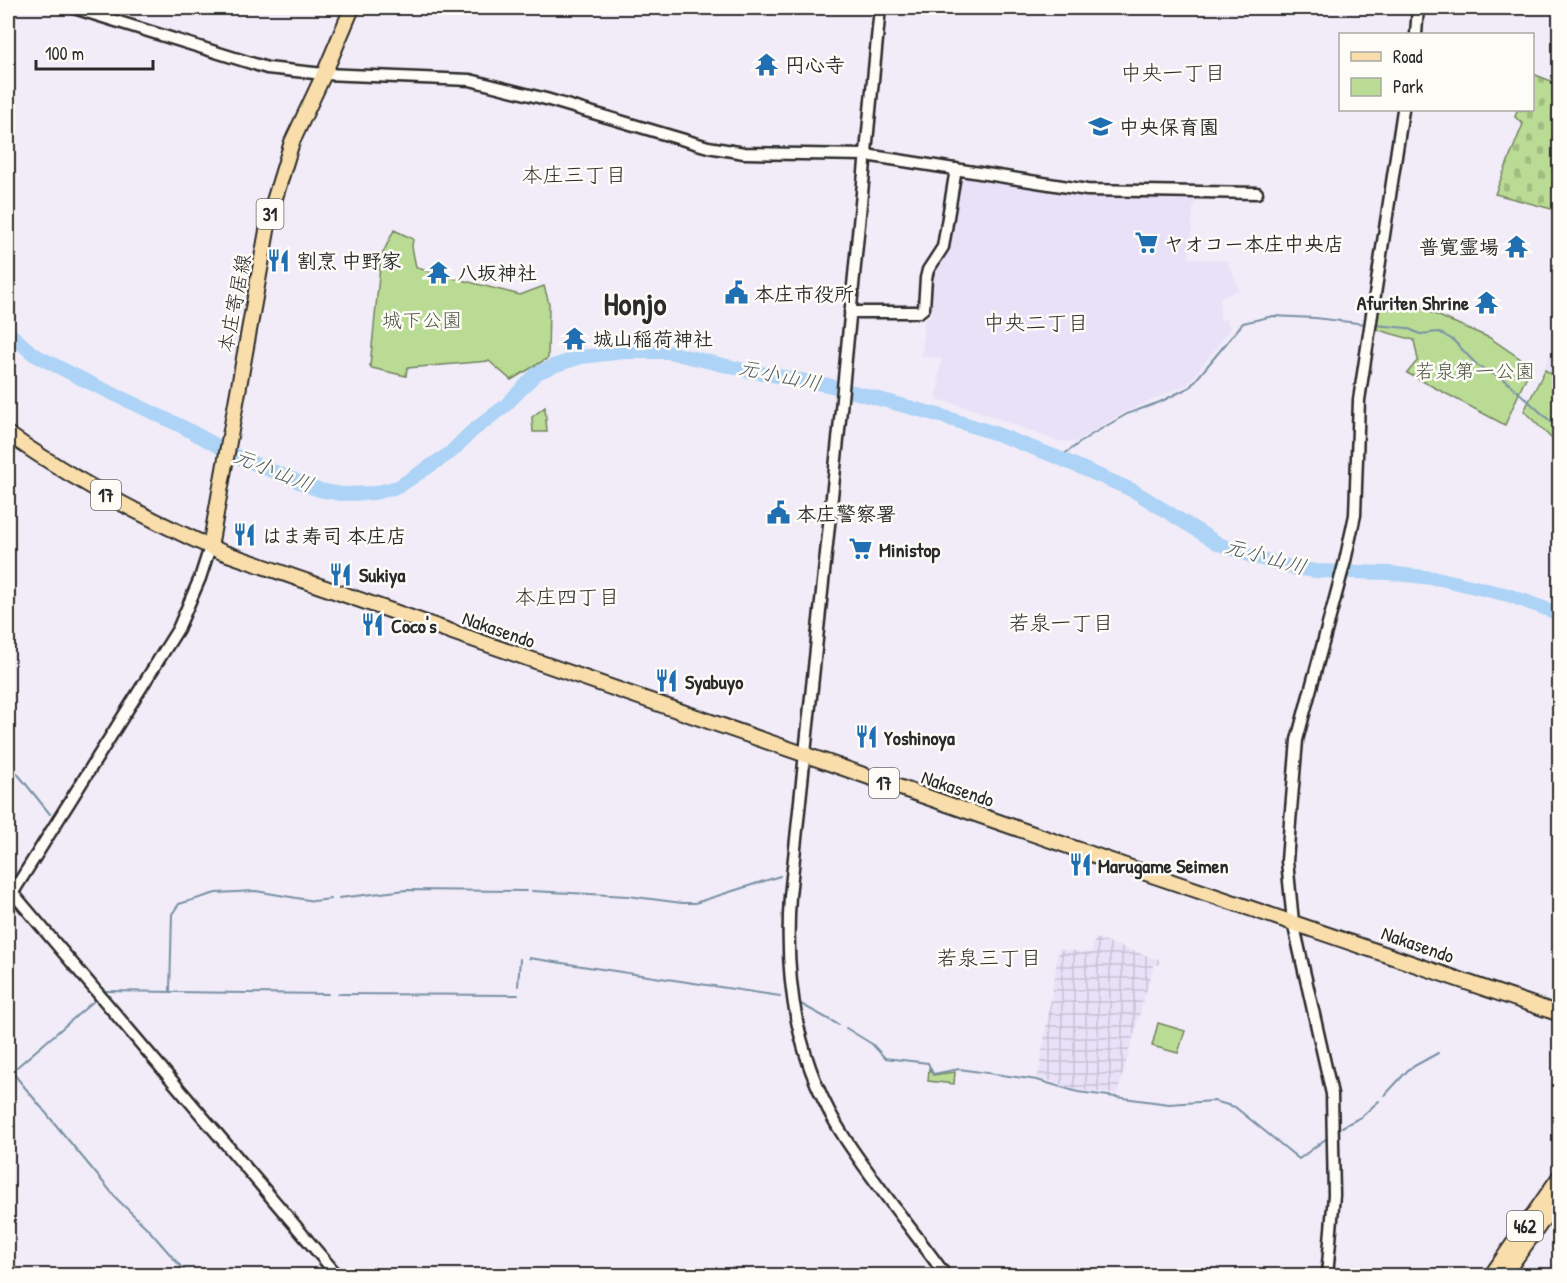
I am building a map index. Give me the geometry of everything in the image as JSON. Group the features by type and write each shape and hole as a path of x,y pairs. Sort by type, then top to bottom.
{"main road":[{"name":"本庄寄居線","path":"210,547 270,214 292,142 324,75 352,8"},
{"name":"17","path":"8,434 70,476 210,547"},
{"name":"Nakasendo","path":"210,547 481,644 1560,1014"},
{"name":"462","path":"1491,1275 1560,1176"},
{"name":"462","path":"1503,1275 1560,1196"}],"street":[{"path":"74,8 267,68 324,75 471,80 546,99 708,147 753,153 866,154 1087,190 1257,193"},
{"path":"880,8 787,939 791,990 802,1044 814,1079 846,1140 946,1275"},
{"path":"1416,33 1419,8"},
{"path":"1327,1275 1334,1195 1332,1094 1293,922 1287,861 1297,740 1345,561 1356,505 1359,400 1403,111"},
{"path":"850,312 919,312 924,308 928,270 943,247 956,169"},
{"path":"210,547 200,578 178,629 9,894 338,1275"}],"shaded area":[{"path":"963,173 1199,195 1193,207 1189,259 1226,260 1240,289 1220,298 1220,321 1226,320 1230,329 1188,384 1123,413 1075,442 1057,441 979,411 937,399 941,358 922,356 924,319 930,319 933,276 948,249 960,176"},
{"path":"1559,336 1559,377 1544,368"},
{"path":"1095,938 1160,960 1158,965 1154,964 1117,1094 1077,1090 1038,1077 1059,949 1091,953"}],"green space":[{"path":"1534,74 1559,84 1559,211 1495,194 1523,124 1515,117 1517,111 1534,111"},
{"name":"城下公園","path":"394,230 413,239 412,247 416,267 426,271 520,295 544,286 549,303 548,358 511,380 489,361 407,368 406,376 372,368 370,366 381,257"},
{"name":"若泉第一公園","path":"1410,300 1432,313 1490,338 1531,366 1505,425 1407,373 1418,360 1414,340 1375,329 1379,305 1393,309"},
{"path":"1545,370 1559,379 1559,443 1524,411"},
{"path":"545,407 547,432 533,432 532,417"},
{"path":"1158,1023 1185,1031 1178,1053 1152,1046"},
{"path":"929,1069 933,1075 955,1072 954,1084 928,1081"}],"waterway":[{"path":"1059,458 1089,436 1127,414 1160,402 1190,387 1243,323 1273,316 1366,324"},
{"path":"1375,325 1407,328 1420,334 1439,332 1453,340 1478,366 1505,380 1560,430"},
{"name":"元小山川","path":"8,332 33,354 181,426 238,457 319,490 341,494 374,493 398,487 450,453 471,432 505,406 537,373 581,357 624,352 668,352 744,370 828,385 938,415 997,434 1134,491 1219,544 1251,556 1294,568 1316,571 1389,573 1441,579 1508,595 1560,614"},
{"path":"8,762 50,814"},
{"path":"532,891 628,896 695,903 780,876"},
{"path":"339,898 406,890 526,891"},
{"path":"170,991 172,914 179,904 216,893 256,891 314,901 331,899"},
{"path":"529,958 780,996"},
{"path":"518,986 520,959"},
{"path":"105,991 328,994"},
{"path":"338,994 518,995"},
{"path":"17,1067 95,1000"},
{"path":"799,1003 839,1025"},
{"path":"846,1028 872,1044 885,1058 928,1063 933,1074 959,1069 1037,1080 1078,1092 1169,1104 1214,1101 1235,1107 1299,1159 1327,1138"},
{"path":"1385,1095 1409,1069 1438,1053"},
{"path":"8,1067 117,1199 148,1229 189,1276"},
{"path":"1342,1127 1361,1117 1379,1101"}],"place":[{"name":"円心寺","path":"767,64"},
{"name":"中央保育園","path":"1101,126"},
{"name":"ヤオコー本庄中央店","path":"1146,243"},
{"name":"普寛霊場","path":"1517,246"},
{"name":"割烹 中野家","path":"279,260"},
{"name":"八坂神社","path":"439,272"},
{"name":"本庄市役所","path":"736,293"},
{"name":"Afuriten Shrine","path":"1487,302"},
{"name":"城山稲荷神社","path":"575,338"},
{"name":"本庄警察署","path":"778,513"},
{"name":"はま寿司 本庄店","path":"244,535"},
{"name":"Ministop","path":"861,549"},
{"name":"Sukiya","path":"341,574"},
{"name":"Coco's","path":"373,625"},
{"name":"Syabuyo","path":"667,681"},
{"name":"Yoshinoya","path":"866,737"},
{"name":"Marugame Seimen","path":"1080,865"}],"district":[{"name":"中央一丁目","path":"1173,72"},
{"name":"本庄三丁目","path":"574,174"},
{"name":"Honjo","path":"635,303"},
{"name":"中央二丁目","path":"1036,322"},
{"name":"本庄四丁目","path":"567,596"},
{"name":"若泉一丁目","path":"1061,622"},
{"name":"若泉三丁目","path":"989,957"}]}
